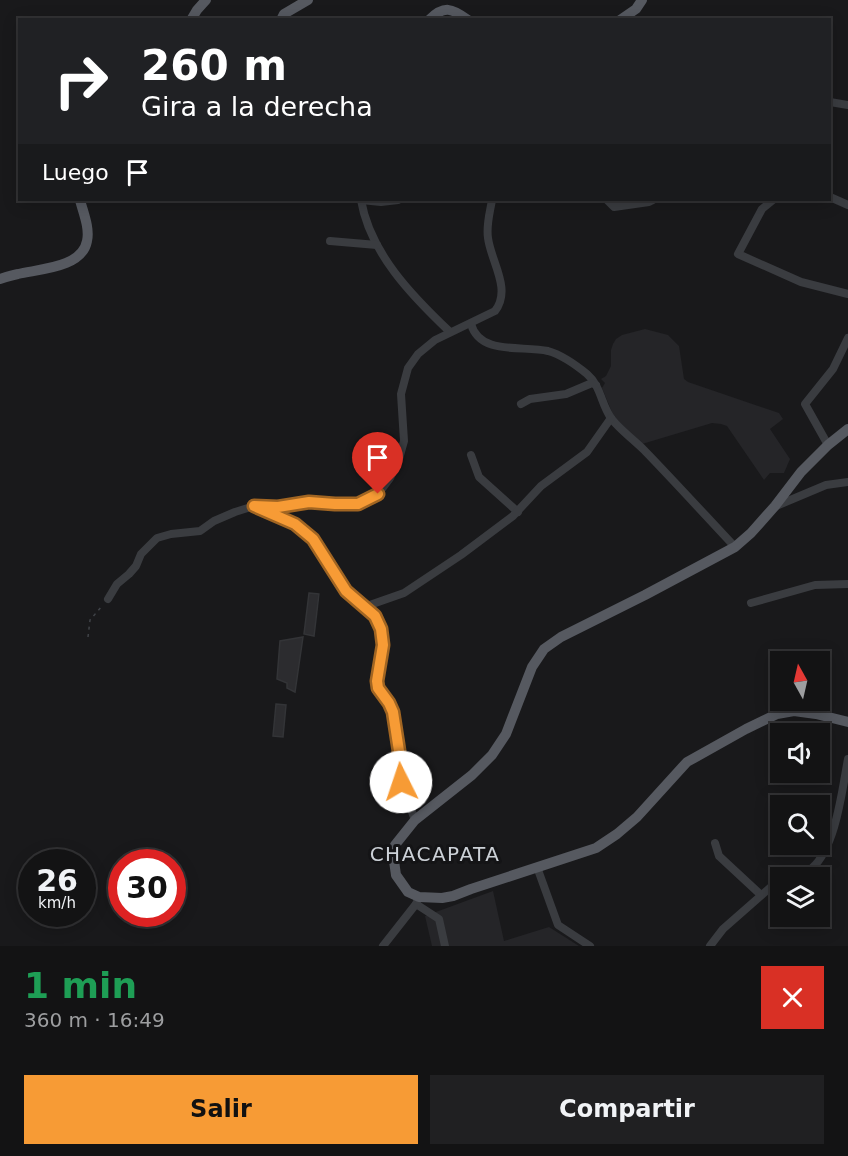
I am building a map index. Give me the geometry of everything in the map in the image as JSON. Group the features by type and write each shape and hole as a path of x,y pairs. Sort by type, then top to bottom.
{"main road":[{"path":"192,18 206,0"},
{"path":"282,18 284,14 308,0"},
{"path":"623,18 636,9 642,0"},
{"path":"431,18 443,10 452,10 465,18"},
{"path":"0,279 18,273 59,266 85,250 88,240 87,229 80,201"},
{"path":"848,429 801,472 775,506 735,547 645,596 561,637 544,649 532,667 506,734 492,755 472,775 414,820 395,844 396,875 408,892 418,901 442,898 596,848 637,817 687,762 746,729 777,714 794,711 848,722"}],"street":[{"path":"831,102 848,105"},
{"path":"831,198 848,206"},
{"path":"361,201 363,213 384,258 421,304 450,332"},
{"path":"371,201 390,201"},
{"path":"108,599 117,585 136,566 141,554 157,538 200,531 214,521 254,506 278,507 309,502 358,504 378,494 390,478 404,441 401,394 408,368 418,354 435,340 495,312 500,305 502,287 487,234 492,201"},
{"path":"608,201 614,207 651,201"},
{"path":"772,201 762,209 738,254 801,282 848,294"},
{"path":"330,241 377,245"},
{"path":"471,324 474,332 490,344 511,348 538,349 559,355 589,375 598,387 611,418 735,547"},
{"path":"828,446 805,404 833,369 848,338"},
{"path":"521,404 530,399 567,394 592,384 596,385"},
{"path":"364,607 404,593 461,555 513,516 541,486 587,452 611,418"},
{"path":"471,455 479,477 518,512"},
{"path":"775,506 826,485 848,482"},
{"path":"254,506 295,524 313,539 346,591 375,616 381,629 383,645 377,681 378,688 393,712 399,751 397,762 414,820"},
{"path":"752,603 815,585 848,584"},
{"path":"814,867 822,857 834,830 848,759"},
{"path":"715,843 719,856 761,895"},
{"path":"537,867 558,925 590,946"},
{"path":"715,945 723,929 770,887"},
{"path":"383,946 418,901 439,919 445,946"}],"path":[{"path":"88,637 90,620 108,599"}],"shaded area":[{"path":"645,329 668,335 679,346 684,379 688,382 779,413 783,419 770,429 790,459 784,473 770,473 764,480 727,426 721,424 712,423 642,444 614,417 602,388 605,383 601,379 606,376 611,366 613,344 622,335"},
{"path":"493,891 504,941 549,927 579,946 432,946 425,916"}],"building":[{"path":"309,593 319,594 314,636 304,634"},
{"path":"303,637 295,692 287,688 287,683 277,679 280,641"},
{"path":"276,704 286,705 283,737 273,736"}],"district":[{"name":"CHACAPATA","path":"435,854"}],"route":[{"path":"378,494 358,504 309,502 278,507 254,506 295,524 313,539 350,596 375,616 381,629 383,645 377,681 378,688 393,712 401,782"}]}
